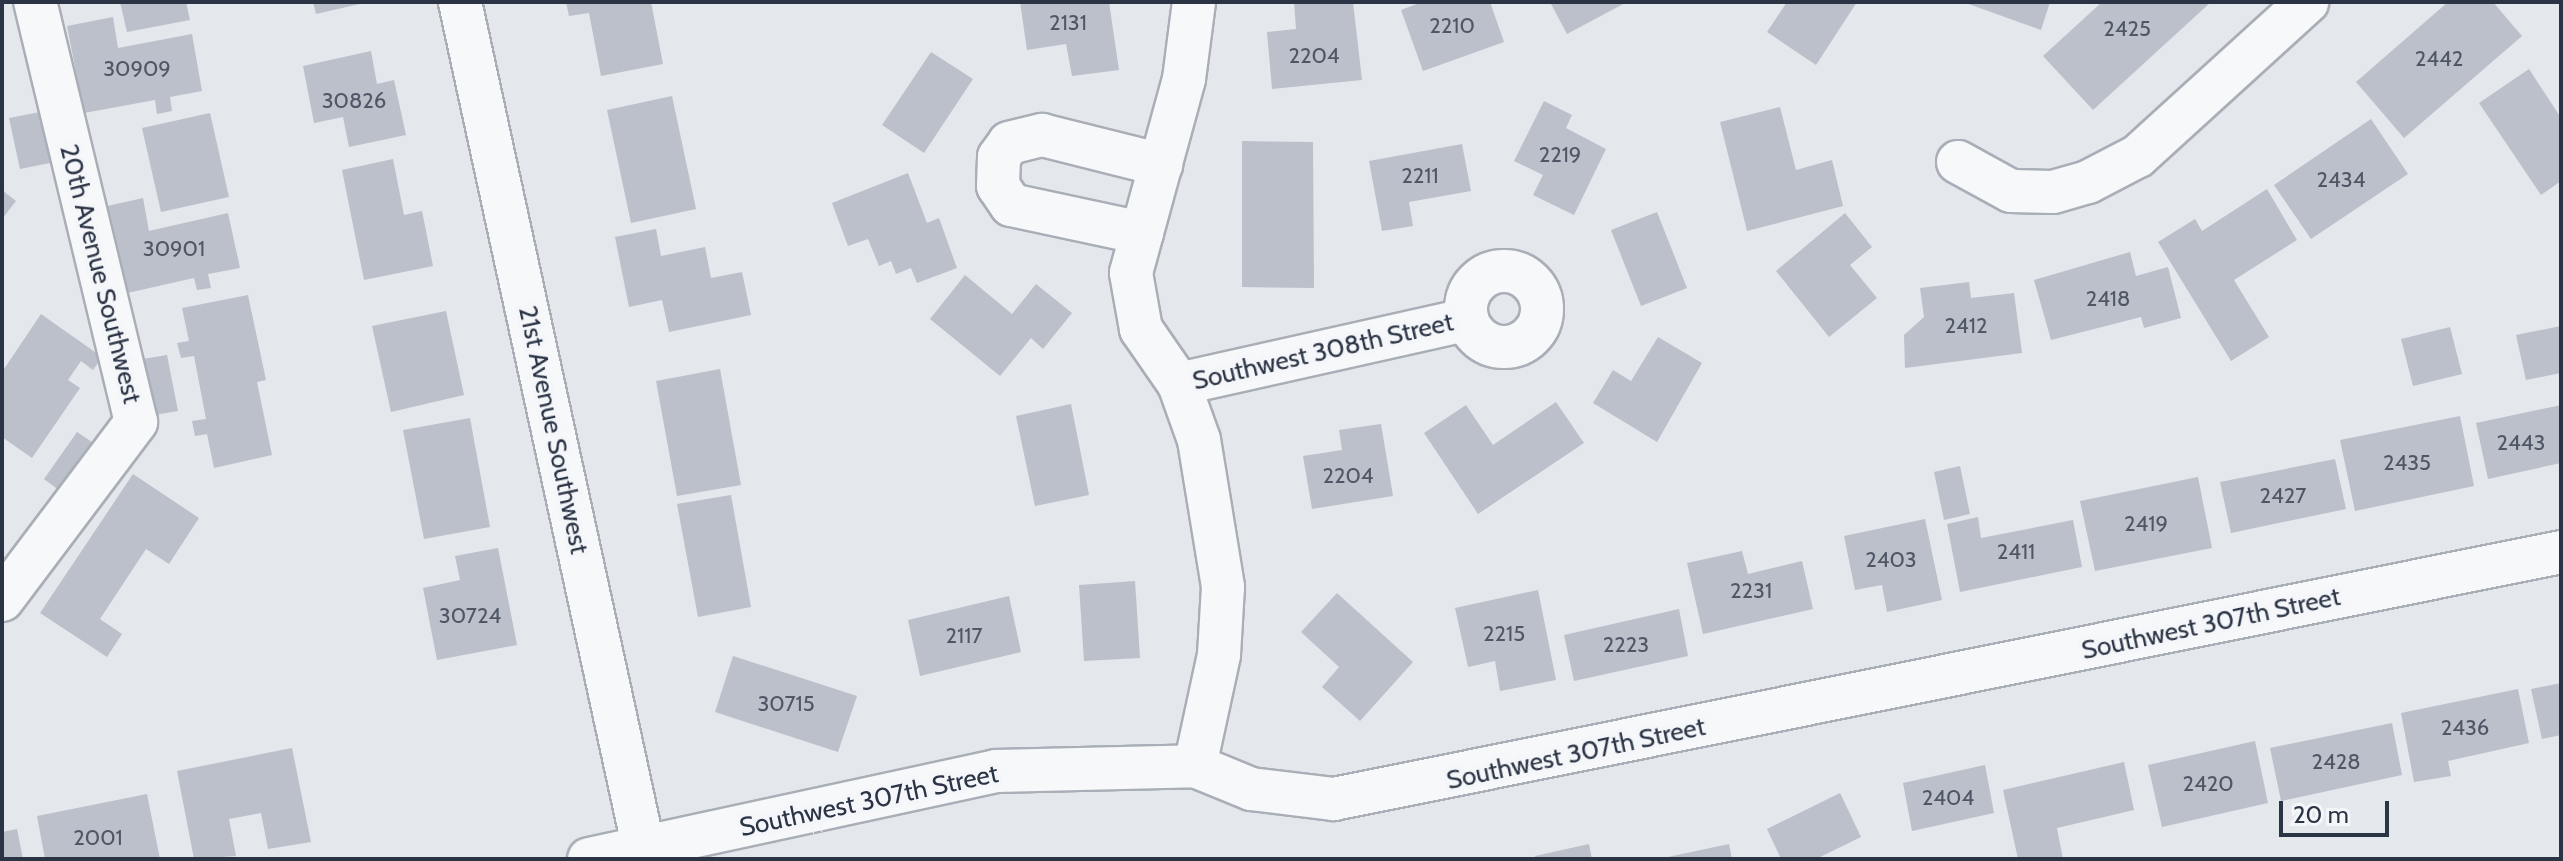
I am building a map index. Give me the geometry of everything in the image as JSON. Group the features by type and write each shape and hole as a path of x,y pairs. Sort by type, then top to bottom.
{"street":[{"name":"20th Avenue Southwest","path":"2,600 136,422 35,2"},
{"name":"21st Avenue Southwest","path":"460,2 645,854"},
{"path":"1194,2 1184,79 1131,273 1132,301 1141,329 1179,384 1199,440 1223,587 1219,655 1195,766"},
{"path":"1958,162 2011,191 2053,192 2088,182 2138,156 2307,2"},
{"path":"1142,233 1011,205 998,186 999,157 1009,143 1042,135 1161,165"},
{"name":"Southwest 308th Street","path":"1179,384 1466,320"},
{"name":"Southwest 307th Street","path":"589,859 645,854 996,771 1195,766 1251,789 1334,799 2561,552"}],"building":[{"path":"120,2 186,2 190,20 127,32"},
{"path":"313,2 363,2 364,3 316,14"},
{"path":"566,2 651,2 663,64 601,76 589,13 569,16"},
{"path":"1020,2 1109,2 1119,70 1072,76 1066,44 1027,50"},
{"path":"1294,2 1353,2 1362,80 1272,89 1267,32 1296,29"},
{"path":"1422,2 1490,2 1504,42 1423,71 1401,10"},
{"path":"1550,2 1627,2 1567,34"},
{"path":"1787,2 1857,2 1816,65 1767,32"},
{"path":"1963,2 2050,2 2041,30"},
{"path":"2102,2 2211,2 2093,110 2043,56"},
{"path":"2448,2 2493,2 2522,36 2404,138 2356,82"},
{"path":"113,17 118,48 192,34 202,91 170,97 172,111 157,114 155,100 84,113 67,26"},
{"path":"371,51 377,84 394,80 406,135 349,147 343,117 314,123 303,66"},
{"path":"931,52 973,79 924,153 882,125"},
{"path":"2529,69 2561,118 2561,181 2541,195 2479,103"},
{"path":"672,96 696,209 631,223 607,110"},
{"path":"1544,101 1572,115 1566,128 1606,149 1574,215 1533,195 1543,175 1514,161"},
{"path":"1780,107 1796,170 1832,160 1843,206 1747,231 1720,122"},
{"path":"40,112 50,163 20,169 9,118"},
{"path":"210,113 229,197 161,212 142,128"},
{"path":"2371,119 2408,174 2311,239 2274,185"},
{"path":"1242,141 1313,142 1314,288 1242,287"},
{"path":"1462,144 1471,191 1409,202 1413,226 1382,231 1369,161"},
{"path":"393,159 404,215 422,211 433,266 364,280 342,170"},
{"path":"908,173 927,223 939,218 957,268 917,283 911,268 896,274 891,261 879,266 868,239 848,246 832,203"},
{"path":"2267,189 2297,240 2234,280 2269,337 2231,361 2158,242 2195,219 2202,231"},
{"path":"2,190 16,201 2,219"},
{"path":"143,198 149,231 228,213 240,268 208,274 211,288 197,290 194,278 123,294 103,207"},
{"path":"1657,212 1687,288 1641,306 1611,230"},
{"path":"1845,213 1872,247 1850,265 1877,298 1829,337 1776,271"},
{"path":"656,229 661,256 705,247 711,278 742,272 751,315 669,332 662,300 629,307 615,237"},
{"path":"2130,252 2136,276 2168,267 2181,318 2144,328 2141,317 2051,340 2034,280"},
{"path":"965,275 1012,314 1036,284 1072,313 1043,349 1031,338 1000,376 930,319"},
{"path":"1969,282 1971,298 2014,293 2022,353 1905,368 1904,335 1924,317 1920,288"},
{"path":"248,295 266,380 257,382 272,455 214,468 207,434 195,436 192,421 206,419 194,356 181,358 177,343 189,341 182,308"},
{"path":"446,311 464,395 391,412 372,326"},
{"path":"41,314 102,357 93,370 81,361 68,380 80,388 32,458 2,437 2,372"},
{"path":"2561,326 2561,373 2526,380 2516,335"},
{"path":"2450,327 2462,374 2413,386 2401,339"},
{"path":"1658,337 1702,363 1657,442 1593,403 1613,370 1631,381"},
{"path":"167,355 178,411 148,416 137,360"},
{"path":"720,369 741,485 677,496 656,381"},
{"path":"1556,402 1584,443 1478,514 1424,433 1466,405 1493,445"},
{"path":"1071,404 1089,495 1035,506 1016,416"},
{"path":"2561,405 2561,463 2488,479 2476,423"},
{"path":"2460,416 2474,486 2355,511 2340,440"},
{"path":"470,418 490,527 424,539 403,430"},
{"path":"1381,424 1393,496 1312,509 1303,456 1342,450 1339,430"},
{"path":"77,432 101,448 68,497 44,479"},
{"path":"2335,459 2346,509 2231,533 2220,482"},
{"path":"1960,466 1970,514 1944,520 1934,472"},
{"path":"133,474 199,518 169,564 146,549 100,619 122,634 107,657 40,613"},
{"path":"2198,477 2212,548 2095,571 2080,501"},
{"path":"731,495 751,607 698,617 677,504"},
{"path":"1978,517 1981,538 2073,520 2082,567 1960,592 1947,524"},
{"path":"1925,519 1942,600 1887,612 1882,585 1855,590 1844,536"},
{"path":"498,548 517,645 437,660 423,588 460,580 455,556"},
{"path":"1742,551 1748,574 1802,561 1813,609 1703,634 1687,563"},
{"path":"1135,581 1140,658 1084,661 1079,585"},
{"path":"1538,590 1556,680 1500,691 1495,661 1468,667 1455,608"},
{"path":"1337,593 1413,662 1360,721 1322,687 1339,667 1301,632"},
{"path":"1009,596 1021,652 920,676 908,620"},
{"path":"1679,609 1688,656 1574,681 1564,635"},
{"path":"733,656 857,696 838,752 715,712"},
{"path":"2561,683 2561,735 2542,739 2531,689"},
{"path":"2518,689 2529,743 2448,761 2451,776 2414,782 2401,713"},
{"path":"2392,723 2402,775 2281,801 2270,748"},
{"path":"2255,741 2268,803 2162,827 2148,765"},
{"path":"292,748 311,842 268,849 261,813 229,819 236,856 194,859 177,771"},
{"path":"2124,762 2134,810 2057,828 2063,859 2018,859 2003,790"},
{"path":"1985,765 1994,813 1912,831 1903,783"},
{"path":"1840,793 1861,837 1816,859 1781,859 1767,829"},
{"path":"147,794 160,859 45,859 37,816"},
{"path":"17,829 23,859 2,859 2,832"},
{"path":"1589,844 1592,859 1536,859 1535,856"},
{"path":"1729,844 1732,859 1663,859 1663,858"}]}
